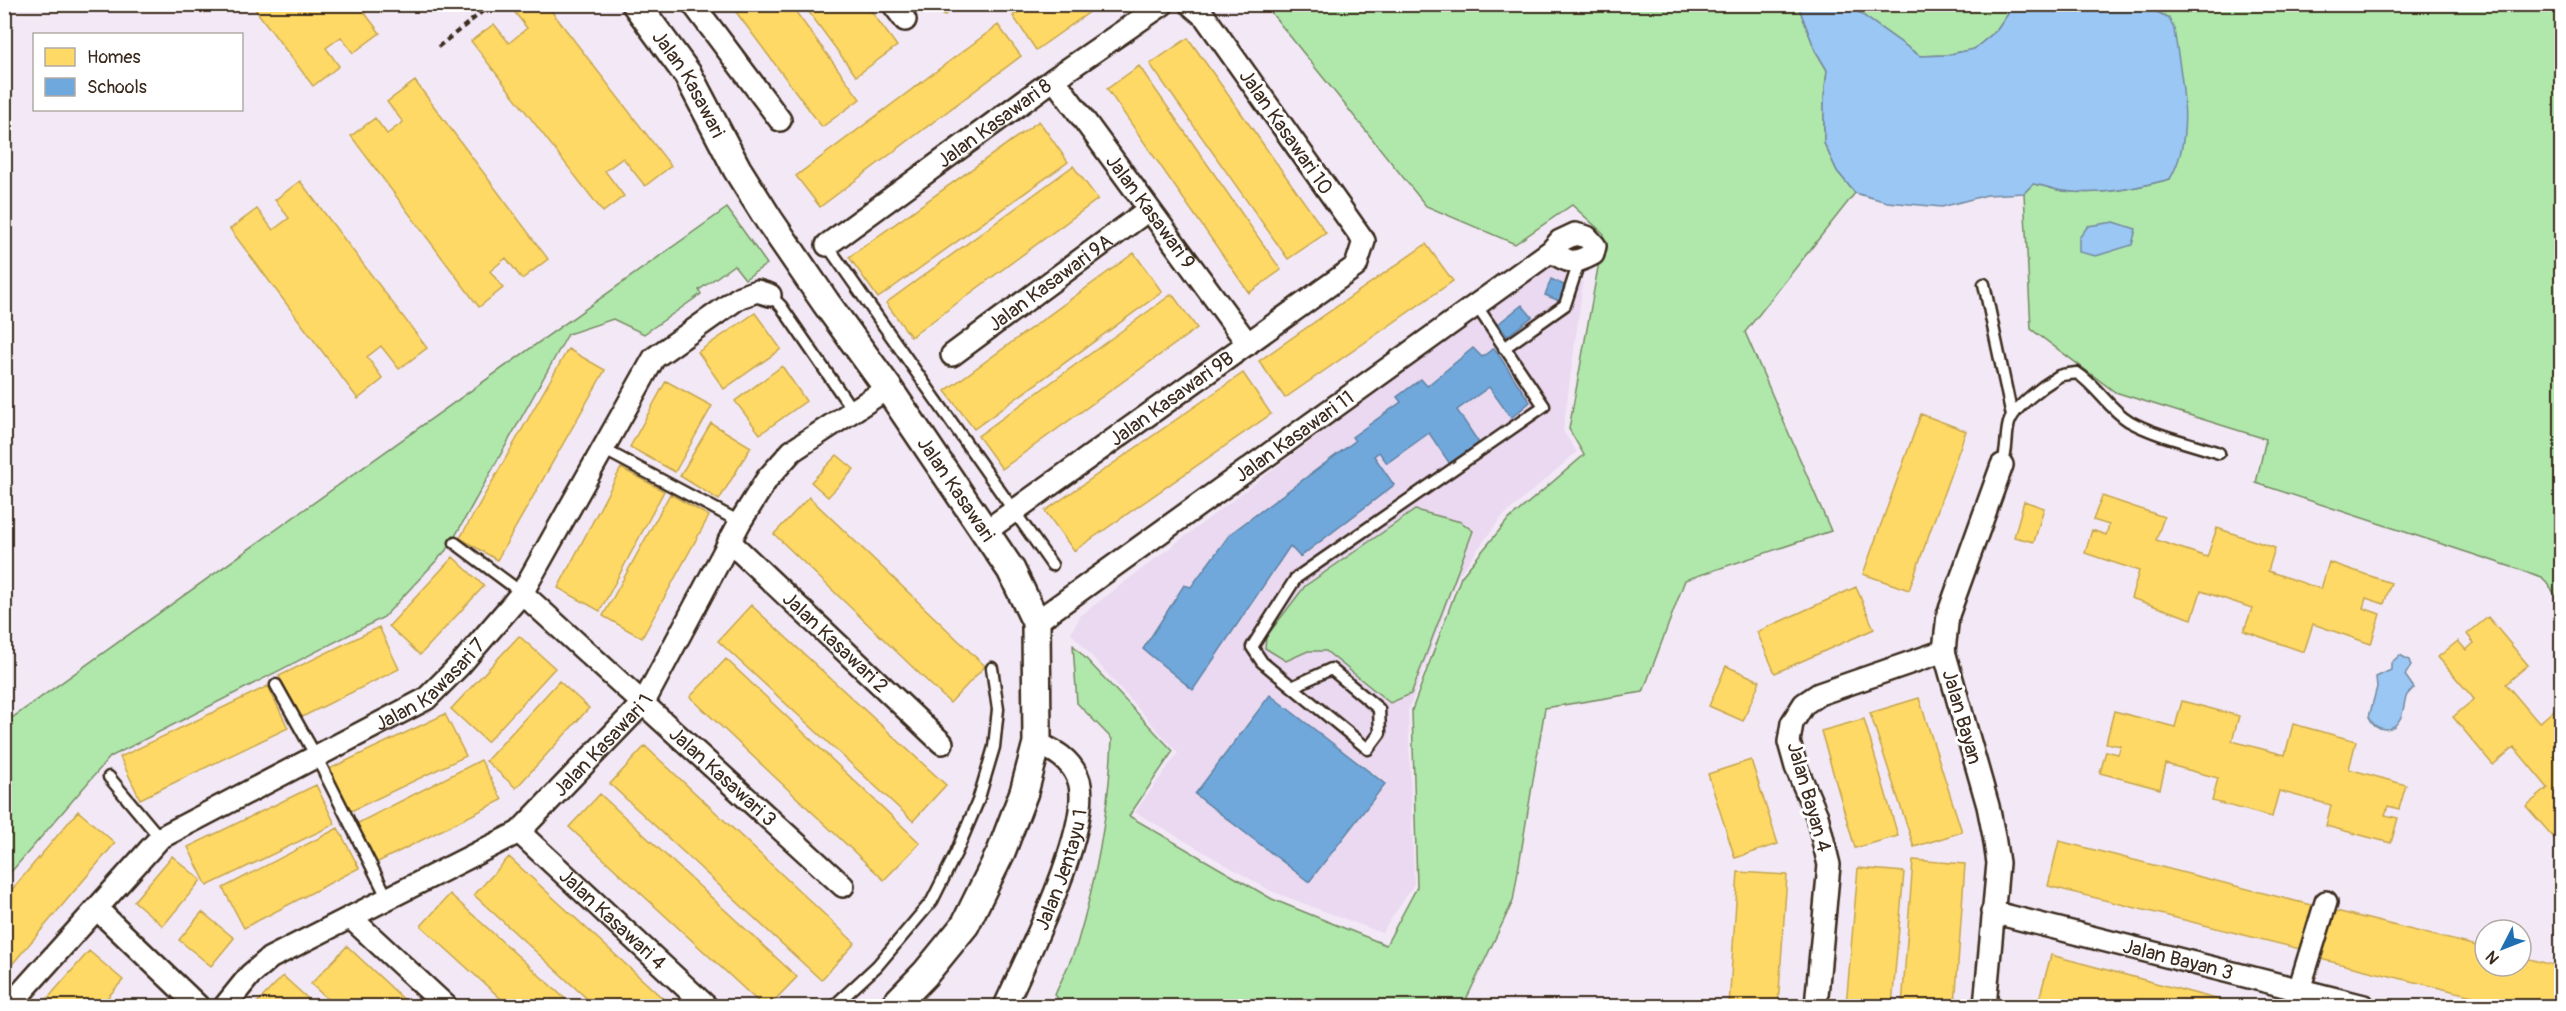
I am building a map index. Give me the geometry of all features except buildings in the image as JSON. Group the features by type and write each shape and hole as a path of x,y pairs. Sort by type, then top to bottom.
{"street":[{"name":"Jalan Kasawari","path":"636,4 688,75 737,169 769,220 986,531 1011,570 1036,622 1037,744 1024,792 1001,852 965,925 926,974 894,1006"},
{"path":"693,4 780,120"},
{"name":"Jalan Kasawari 8","path":"827,245 1054,79 1163,4"},
{"name":"Jalan Kasawari 10","path":"1190,4 1205,17 1364,242 1356,266"},
{"name":"Jalan Kasawari 9","path":"1054,79 1248,344"},
{"name":"Jalan Kasawari 9A","path":"952,355 1148,210"},
{"name":"Jalan Kasawari 11","path":"1036,622 1476,306 1551,251 1560,241 1575,234 1587,237 1595,246 1593,254 1579,261"},
{"name":"Jalan Kasawari 9B","path":"986,531 1356,266"},
{"name":"Jalan Kawasari 7","path":"9,1006 98,910 160,838 317,758 426,699 460,664 522,592 654,358 740,297 757,291 770,295"},
{"name":"Jalan Kasawari 1","path":"225,1006 250,975 270,958 519,832 644,702 740,522 767,479 792,451 888,388"},
{"name":"Jalan Bayan","path":"1985,1006 1998,863 1988,806 1944,651 1948,615 2002,465"},
{"name":"Jalan Kasawari 2","path":"729,542 942,743"},
{"name":"Jalan Kasawari 3","path":"522,592 843,886"},
{"name":"Jalan Bayan 4","path":"1816,1006 1829,866 1817,816 1796,768 1789,742 1792,723 1804,704 1819,694 1944,651"},
{"name":"Jalan Jentayu 1","path":"1005,1006 1038,934 1075,837 1082,794 1078,777 1062,755 1037,744"},
{"name":"Jalan Kasawari 4","path":"519,832 706,1006"},
{"path":"2296,997 2326,902"},
{"path":"98,910 198,1006"},
{"name":"Jalan Bayan 3","path":"1992,912 2296,997 2364,1006"},
{"path":"351,918 446,1006"}],"lane":[{"path":"827,245 1052,565"},
{"path":"1504,348 1565,305 1579,261"},
{"path":"1984,284 2012,416"},
{"path":"770,295 781,306 853,411"},
{"path":"1294,686 1331,669 1379,709 1380,733 1368,749 1262,662 1252,647 1296,578 1544,406 1476,306"},
{"path":"2012,416 2023,403 2061,375 2077,373 2089,381 2114,409 2129,421 2219,453"},
{"name":"Jalan Bayan","path":"2002,465 2008,425 2012,416"},
{"path":"603,449 740,522"},
{"path":"455,543 522,592"},
{"path":"834,1006 877,966 932,901 956,853 978,801 994,747 998,709 992,668"},
{"path":"276,685 317,758 388,899"},
{"path":"109,777 160,838"}],"path":[{"path":"438,47 492,4"}],"shaded area":[{"path":"1544,264 1583,283 1563,431 1577,452 1501,518 1458,576 1408,711 1414,884 1382,933 1271,891 1135,812 1178,753 1071,633 1080,616"}],"green space":[{"path":"1265,5 1798,5 1815,50 1827,70 1824,97 1824,143 1837,171 1855,193 1745,332 1831,531 1685,580 1643,692 1545,708 1513,901 1463,1006 1066,1006 1055,995 1077,944 1090,894 1105,817 1112,739 1077,703 1073,645 1173,751 1129,816 1272,899 1386,945 1417,887 1412,710 1461,577 1507,521 1584,455 1569,429 1604,234 1572,205 1515,244 1426,206"},
{"path":"1840,5 2014,5 1997,30 1974,49 1946,55 1920,56 1854,9"},
{"path":"2143,5 2561,5 2561,602 2542,577 2256,483 2266,439 2115,392 2031,329 2024,193 2033,184 2077,192 2104,192 2170,179 2169,18"},
{"path":"727,208 767,264 745,279 734,265 699,290 701,294 644,334 613,319 568,334 449,547 384,617 110,757 5,879 5,723"},
{"path":"1415,510 1461,522 1473,531 1411,694 1390,703 1326,651 1308,651 1286,661 1265,648 1266,637 1305,586"}],"water":[{"path":"1798,5 1840,5 1854,9 1920,56 1946,55 1974,49 1997,30 2014,5 2143,5 2169,18 2174,29 2183,86 2185,125 2178,162 2170,179 2104,192 2064,191 2033,184 2024,193 1987,195 1942,207 1887,202 1855,193 1837,171 1824,143 1824,97 1827,70 1815,50"},
{"path":"2114,222 2136,229 2132,245 2096,256 2079,252 2079,238 2088,226"},
{"path":"2400,655 2409,660 2411,666 2405,675 2414,688 2407,695 2398,722 2389,728 2380,728 2369,717 2377,687 2376,677 2391,670 2391,663"}]}
